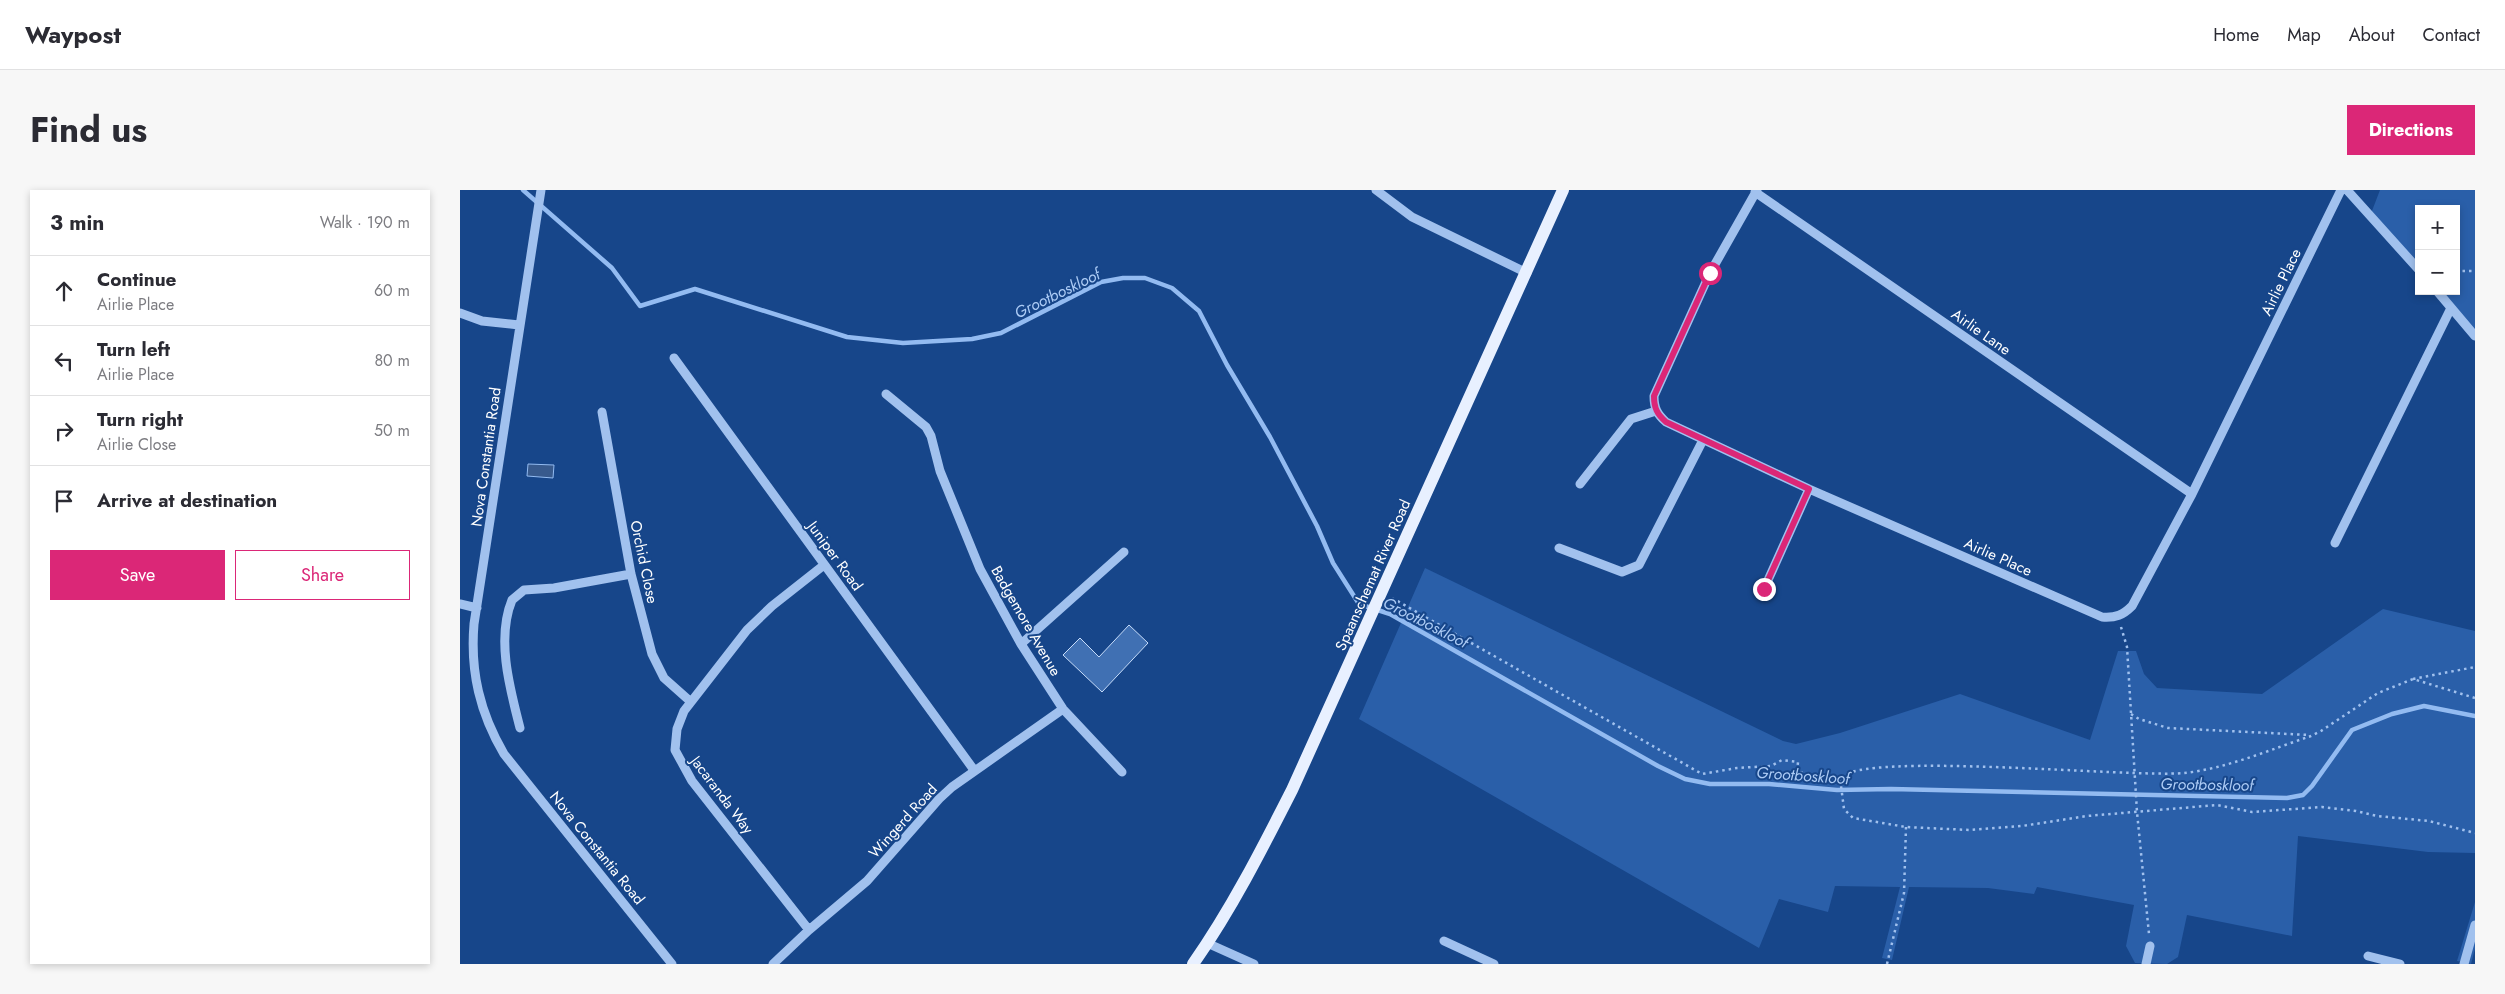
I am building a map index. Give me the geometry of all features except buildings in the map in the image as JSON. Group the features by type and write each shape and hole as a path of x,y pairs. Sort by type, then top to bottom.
{"main road":[{"name":"Spaanschemat River Road","path":"1192,964 1207,943 1255,862 1292,790 1380,601 1564,190"}],"street":[{"path":"1376,190 1412,217 1526,273"},
{"name":"Airlie Place","path":"1656,411 1666,422 1809,489 2102,617 2118,617 2132,606 2192,494 2341,190"},
{"path":"2347,190 2415,266"},
{"path":"1580,484 1631,419 1656,411 1654,396 1678,342 1710,273 1756,191"},
{"name":"Airlie Lane","path":"1756,191 2192,494"},
{"name":"Nova Constantia Road","path":"540,192 477,608 472,645 474,672 481,703 492,733 504,754 672,964"},
{"path":"2440,295 2475,336"},
{"path":"2335,543 2451,308"},
{"path":"460,313 482,321 519,325"},
{"name":"Juniper Road","path":"674,358 974,770"},
{"name":"Badgemore Avenue","path":"886,394 926,428 931,436 940,471 980,569 1021,644 1063,709 1122,772"},
{"name":"Orchid Close","path":"602,412 631,574 647,639 657,667 671,686 691,702"},
{"path":"1559,548 1622,572 1639,565 1704,440"},
{"path":"1764,589 1809,489"},
{"path":"1021,644 1124,552"},
{"name":"Jacaranda Way","path":"809,930 681,764 675,750 675,736 681,716 747,630 772,606 824,565"},
{"path":"520,728 508,674 507,618 512,600 524,590 554,588 631,574"},
{"path":"460,604 477,608"},
{"name":"Wingerd Road","path":"773,964 809,930 867,881 938,799 974,770 1063,709"},
{"path":"2464,964 2475,925"},
{"path":"1444,941 1494,964"},
{"path":"1207,943 1254,964"},
{"path":"2146,964 2150,946"},
{"path":"2368,956 2400,964"}],"path":[{"path":"2460,271 2475,272"},
{"path":"1393,599 1702,774 1737,768 1771,766 1782,760 1798,762 1797,772 1840,778"},
{"path":"2118,617 2127,647 2136,774 2136,812 2148,910 2150,946"},
{"path":"2475,667 2412,679 2378,693 2311,736 2249,757 2185,773 2136,774 2037,768 1885,765 1850,771 1844,773 1840,778 1841,798 1844,809 1853,818 1906,827 1969,830 2022,826 2087,816 2217,805 2252,812 2322,807 2356,811 2377,816 2429,821 2475,833"},
{"path":"2412,679 2475,698"},
{"path":"2131,714 2138,719 2168,728 2311,736"},
{"path":"1887,964 1904,893 1906,827"}],"shaded area":[{"path":"2380,190 2475,190 2475,336 2440,295 2460,295 2460,205 2415,205 2415,266 2370,216"},
{"path":"528,464 554,465 553,478 527,476"},
{"path":"1425,568 1783,741 1796,744 1840,733 1960,694 2090,740 2118,651 2136,651 2144,674 2157,688 2262,694 2383,609 2475,631 2475,853 2428,852 2298,836 2292,936 2187,915 2178,957 2167,964 2135,963 2126,946 2134,905 2037,887 2034,894 1988,888 1909,887 1892,960 1882,958 1900,887 1835,886 1828,912 1779,899 1759,948 1359,719"},
{"path":"2475,902 2475,949 2471,964 2457,961"}],"waterway":[{"name":"Grootboskloof","path":"523,190 612,268 640,306 695,289 847,337 903,343 972,339 1001,333 1101,282 1123,278 1145,278 1172,288 1199,311 1227,365 1270,437 1317,526 1333,563 1359,604 1390,614 1658,766 1685,779 1710,784 1769,784 1837,790 1891,789 2287,798 2303,795 2312,786 2352,730 2392,714 2424,706 2475,716"}],"route":[{"path":"1710,273 1654,396 1654,404 1656,411 1666,422 1809,489 1764,589"}]}
